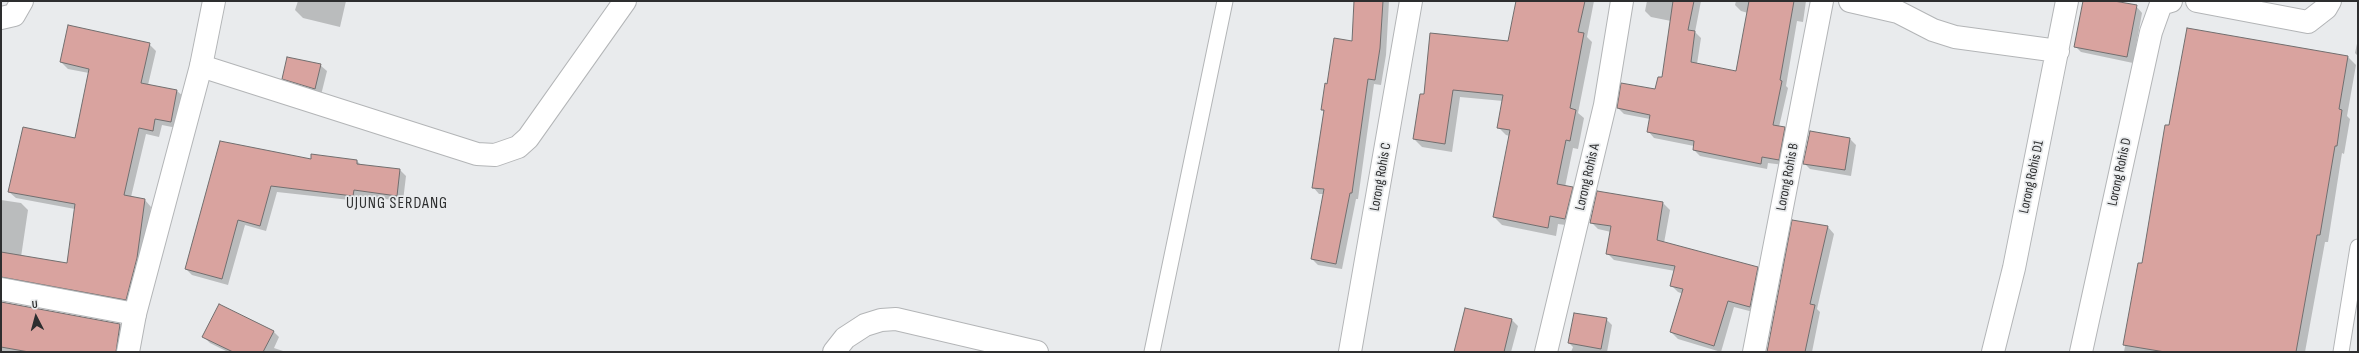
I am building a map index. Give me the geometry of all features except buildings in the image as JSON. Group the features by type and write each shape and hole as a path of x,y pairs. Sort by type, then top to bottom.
{"street":[{"path":"1,18 14,15 22,1"},
{"path":"128,352 135,314 201,66 214,1"},
{"path":"201,66 478,154 495,155 518,147 528,138 625,1"},
{"name":"Lorong Rohis C","path":"1350,352 1411,1"},
{"name":"Lorong Rohis A","path":"1546,352 1605,105 1622,1"},
{"name":"Lorong Rohis B","path":"1754,352 1822,1"},
{"path":"1850,1 1898,12 1933,30 1955,38 2058,51"},
{"name":"Lorong Rohis D1","path":"1993,352 2014,268 2067,1"},
{"name":"Lorong Rohis D","path":"2081,352 2151,32 2161,4 2171,1"},
{"path":"2197,1 2308,22 2326,8 2330,1"},
{"path":"1,290 135,314"},
{"path":"834,352 846,338 865,325 896,319 1037,352"}],"lane":[{"path":"1152,352 1225,1"},
{"path":"2341,352 2358,247"}],"district":[{"name":"UJUNG SERDANG","path":"397,204"}]}
